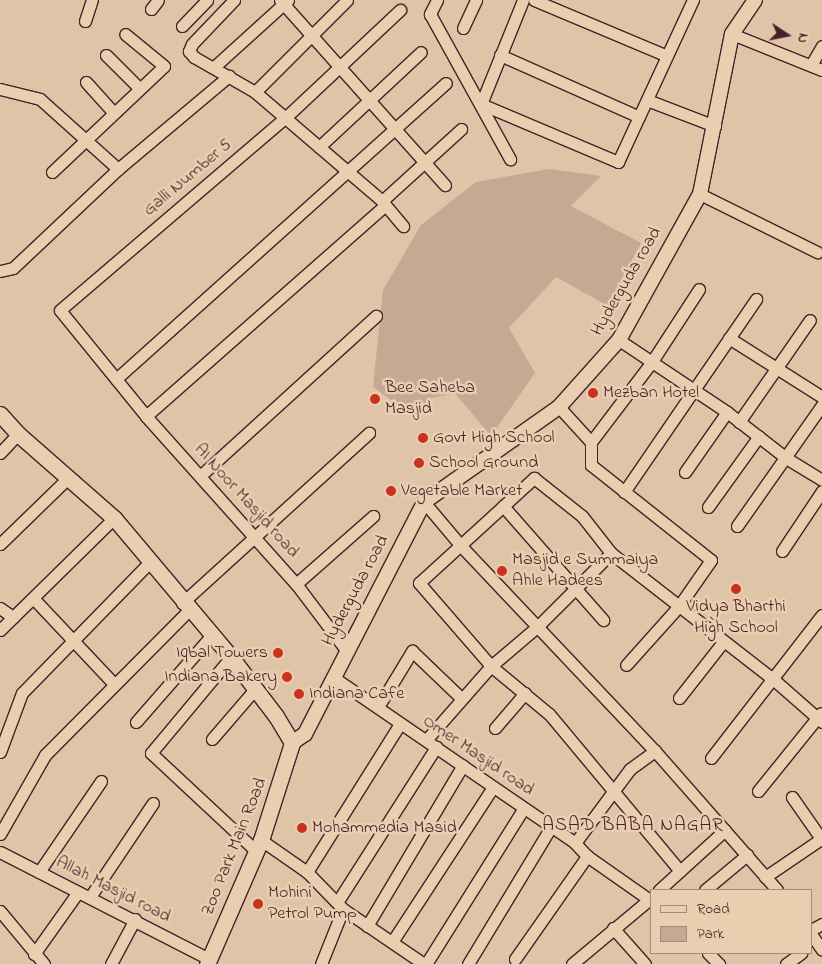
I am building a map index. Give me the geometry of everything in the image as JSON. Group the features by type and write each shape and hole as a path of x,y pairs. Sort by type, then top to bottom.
{"main road":[{"path":"0,414 18,434 114,518 230,657 276,716 292,743"},
{"name":"Zoo Park Main Road","path":"208,962 258,846 288,762 292,743"}],"street":[{"path":"85,20 92,0"},
{"path":"182,26 207,0"},
{"path":"234,0 192,44 189,50 194,57 255,92 349,172 383,203 402,226"},
{"path":"255,92 347,0"},
{"path":"436,0 430,14 510,159"},
{"path":"463,28 476,0"},
{"path":"481,104 523,0"},
{"path":"534,0 668,56"},
{"path":"481,104 618,162 693,0"},
{"name":"Hyderguda road","path":"292,743 305,734 346,650 424,502 559,407 619,340 700,194 732,34 755,0"},
{"path":"214,67 284,1 446,185"},
{"name":"Galli Number 5","path":"116,379 60,310 285,118 400,10"},
{"path":"52,172 113,112 164,66 126,34"},
{"path":"732,34 817,67 822,46"},
{"path":"319,147 420,52"},
{"path":"106,55 139,88"},
{"path":"500,55 639,116"},
{"path":"0,271 13,268 118,169 228,76"},
{"path":"86,82 113,112"},
{"path":"116,379 397,129 446,83"},
{"path":"0,89 40,99 118,169"},
{"path":"647,100 714,126"},
{"path":"146,416 383,203 425,161 461,129"},
{"path":"700,194 817,252"},
{"path":"626,665 679,606 711,560 591,465 591,442 651,363 699,289"},
{"path":"624,492 694,393 756,299"},
{"path":"200,476 376,316"},
{"path":"739,422 810,320"},
{"path":"729,338 822,397"},
{"path":"619,340 694,393 727,412 786,458 820,475"},
{"name":"AI Noor Masjid road","path":"116,379 146,416 296,584 346,650"},
{"path":"737,526 822,405"},
{"path":"559,407 591,442"},
{"path":"684,472 727,412"},
{"path":"0,834 24,787 45,755 186,606 256,537 369,433"},
{"path":"0,453 18,434"},
{"path":"708,507 759,436"},
{"path":"0,544 69,477"},
{"path":"680,871 611,791 549,714 491,666 419,583 534,478 582,516 612,553 821,717 758,791"},
{"path":"782,551 822,491"},
{"path":"424,502 461,546 655,750 776,889"},
{"path":"503,506 603,620"},
{"path":"296,584 373,516"},
{"path":"0,630 114,518"},
{"path":"321,964 341,905 431,743 462,699 491,666 538,626 612,553"},
{"path":"0,752 22,693 73,643 151,561"},
{"path":"33,598 73,643 114,684"},
{"path":"0,608 13,617"},
{"path":"711,758 822,615"},
{"path":"136,722 211,636"},
{"path":"679,698 723,642"},
{"path":"378,707 412,651 462,699"},
{"path":"230,657 151,753 258,846 307,872 316,885 367,926 392,942 407,960 425,964 524,808"},
{"name":"Omer Masjid road","path":"333,677 400,724 463,764 575,843 586,856 650,900"},
{"path":"212,739 255,690"},
{"path":"495,728 525,693"},
{"path":"307,872 400,724"},
{"path":"575,843 611,791 630,769 655,750"},
{"path":"367,926 463,764"},
{"path":"39,872 101,781"},
{"path":"392,942 494,787"},
{"path":"765,877 822,839 792,797"},
{"path":"90,898 153,803"},
{"path":"468,964 552,827"},
{"path":"660,889 725,830"},
{"name":"Allah Masjid road","path":"0,852 135,919 208,962"},
{"path":"706,889 747,855"},
{"path":"515,959 586,856"},
{"path":"34,954 78,892"},
{"path":"572,964 613,928 650,900"},
{"path":"0,911 44,964"},
{"path":"111,964 135,919"},
{"path":"814,940 822,924"},
{"path":"613,928 645,964"},
{"path":"711,954 719,964"},
{"path":"786,964 800,954"}],"green space":[{"path":"549,169 601,176 571,206 641,243 608,306 556,277 509,328 535,373 491,436 455,393 432,398 415,417 373,387 383,290 421,225 476,182"}],"place":[{"name":"Mezban Hotel","path":"593,393"},
{"name":"Bee Saheba Masjid","path":"375,399"},
{"name":"Govt High School","path":"423,438"},
{"name":"School Ground","path":"419,463"},
{"name":"Vegetable Market","path":"391,491"},
{"name":"Masjid e Summaiya Ahle Hadees","path":"502,571"},
{"name":"Vidya Bharthi High School","path":"736,589"},
{"name":"Iqbal Towers","path":"278,653"},
{"name":"Indiana Bakery","path":"287,677"},
{"name":"Indiana Cafe","path":"299,694"},
{"name":"Mohammedia Masid","path":"302,828"},
{"name":"Mohini Petrol Pump","path":"258,904"}],"district":[{"name":"ASAD BABA NAGAR","path":"633,826"}]}
